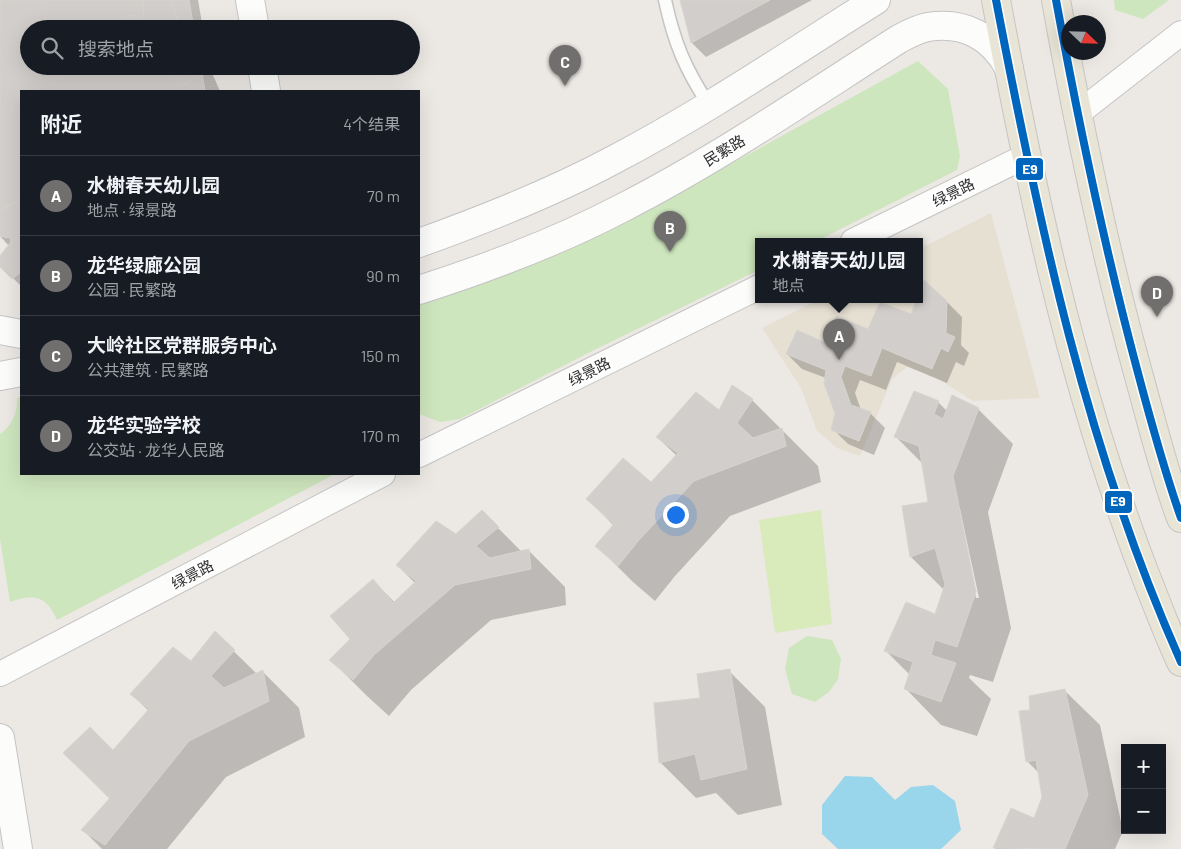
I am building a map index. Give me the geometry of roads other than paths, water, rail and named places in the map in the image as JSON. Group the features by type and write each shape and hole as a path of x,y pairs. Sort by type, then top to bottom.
{"main road":[{"path":"250,0 253,20"},
{"path":"266,0 269,20"},
{"path":"420,243 490,216 617,158 709,105 876,0"},
{"path":"996,0 1048,258 1072,349 1097,437 1124,516 1181,662"},
{"path":"1056,0 1076,115 1124,323 1159,452 1181,518"},
{"name":"民繁路","path":"420,290 514,257 621,209 744,139 914,31 938,26 965,29 977,34 995,47 1009,68"},
{"path":"263,75 266,90"},
{"path":"278,75 281,90"},
{"path":"0,330 20,334"},
{"path":"0,339 20,334"},
{"path":"0,738 18,849"}],"street":[{"path":"1076,115 1181,34"},
{"name":"绿景路","path":"859,238 1026,156"},
{"name":"绿景路","path":"421,450 755,289"},
{"name":"绿景路","path":"0,674 381,475"}],"lane":[{"path":"665,0 672,33 681,57 709,105"}],"water":[{"path":"845,776 872,777 895,800 911,787 933,785 955,801 961,830 941,849 838,849 822,834 822,805"}],"place":[{"name":"大岭社区党群服务中心","path":"565,86"},
{"name":"龙华绿廊公园","path":"670,252"},
{"name":"龙华实验学校","path":"1157,317"},
{"name":"水榭春天幼儿园","path":"839,360"}]}
